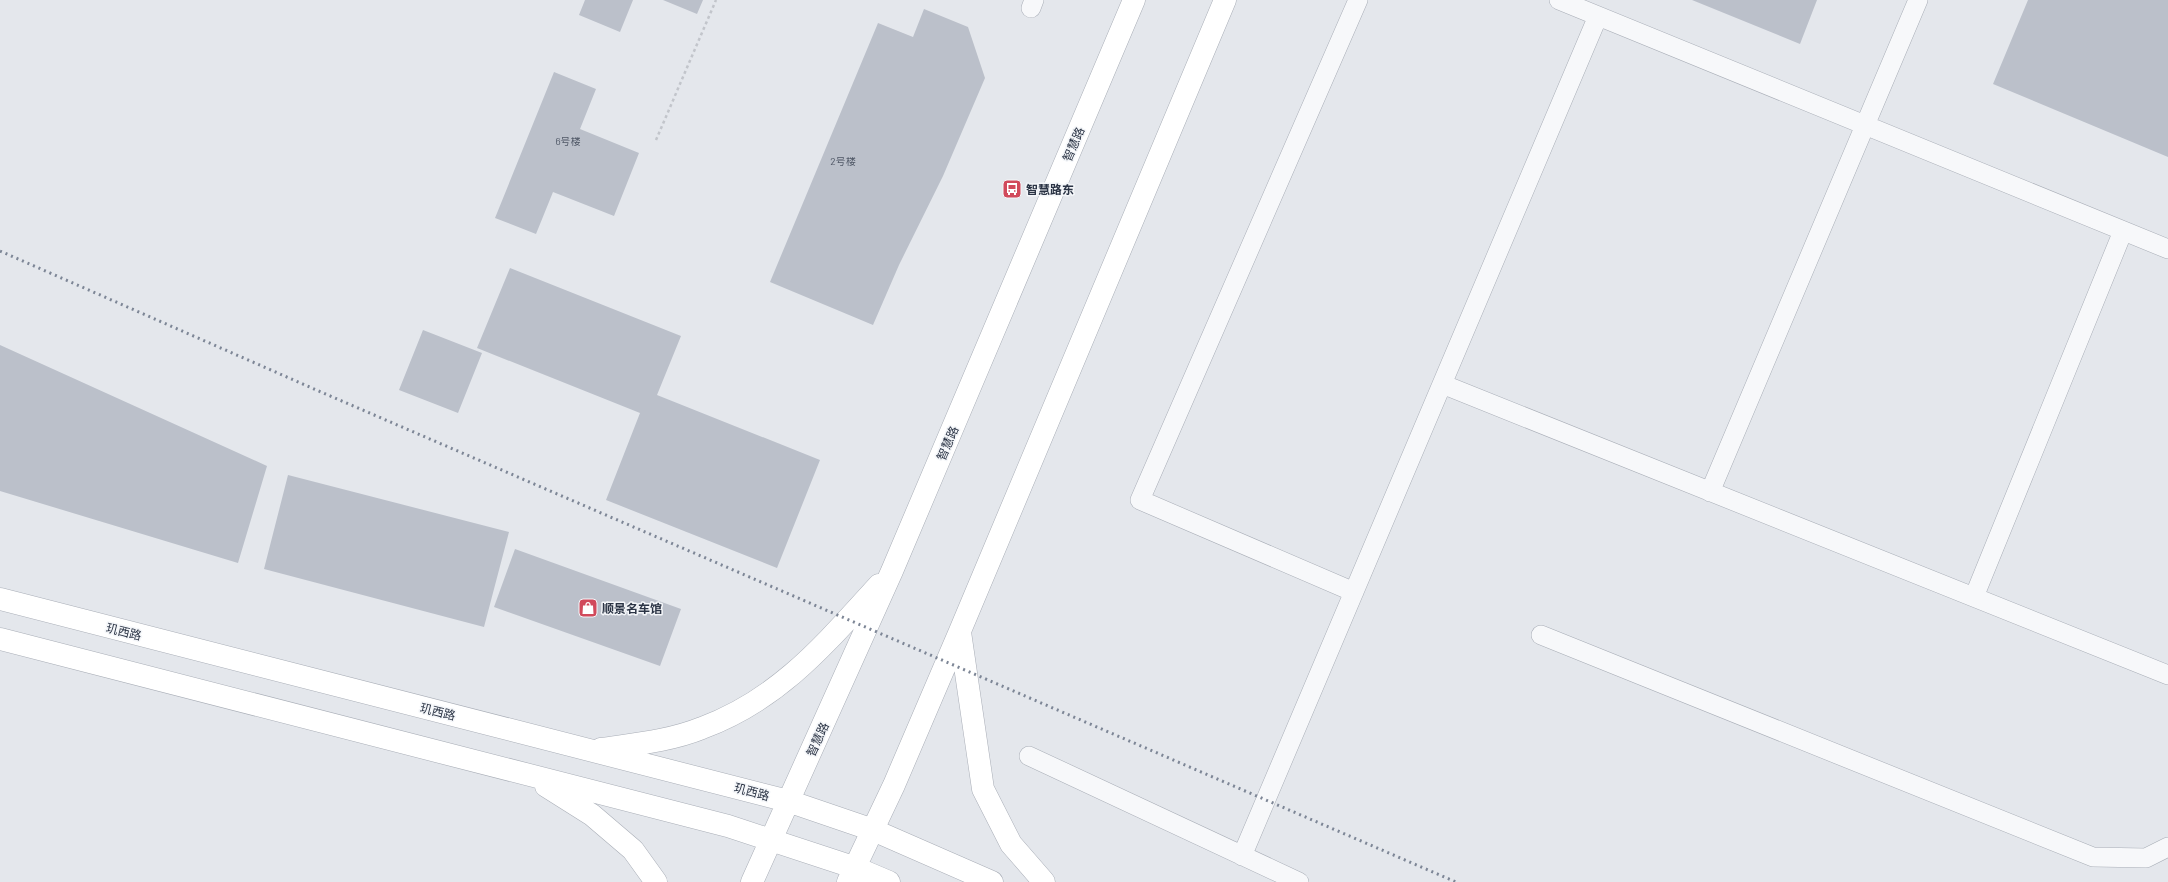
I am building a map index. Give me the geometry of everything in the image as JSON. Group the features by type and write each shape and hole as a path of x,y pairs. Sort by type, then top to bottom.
{"main road":[{"name":"智慧路","path":"752,882 892,571 1134,0"},
{"path":"852,875 960,631 1225,0"},
{"path":"590,750 655,741 702,729 743,710 779,687 810,660 892,571"},
{"name":"玑西路","path":"0,599 788,801 873,830 992,882"},
{"path":"960,631 983,789 1011,844 1044,882"},
{"path":"0,640 772,838 852,875 889,882"},
{"path":"530,776 592,815 633,850 656,882"}],"lane":[{"path":"1354,592 1140,500 1358,0"},
{"path":"1559,0 2168,249"},
{"path":"1710,492 1918,0"},
{"path":"1242,856 1598,16"},
{"path":"1974,597 2123,231"},
{"path":"1442,384 2168,675"},
{"path":"1540,635 2093,857 2146,858 2168,846"},
{"path":"1029,756 1300,882"}],"path":[{"path":"656,140 716,0"}],"building":[{"path":"585,0 633,0 620,32 579,15"},
{"path":"663,0 703,0 697,14"},
{"path":"1692,0 1817,0 1800,44"},
{"path":"2028,0 2168,0 2168,157 1993,84"},
{"path":"924,9 968,27 985,78 943,176 899,265 873,325 770,282 878,23 913,37"},
{"path":"554,72 596,89 580,129 639,153 614,216 553,192 536,234 495,218"},
{"path":"510,268 681,336 657,395 820,460 777,568 606,500 640,413 477,348"},
{"path":"423,330 482,353 458,413 399,390"},
{"path":"0,345 267,466 238,563 0,491"},
{"path":"288,475 509,532 484,627 264,569"},
{"name":"顺景名车馆","path":"515,549 681,609 660,666 494,607"}],"railway":[{"path":"0,251 321,392 1456,882"}],"place":[{"name":"智慧路东","path":"1012,189"},
{"name":"顺景名车馆","path":"588,608"}]}
